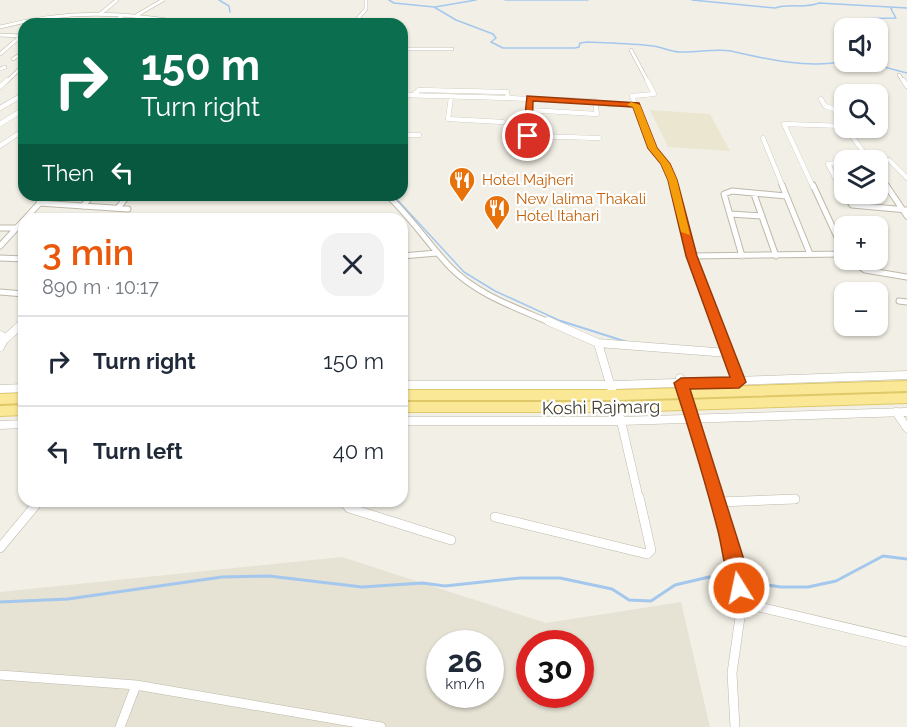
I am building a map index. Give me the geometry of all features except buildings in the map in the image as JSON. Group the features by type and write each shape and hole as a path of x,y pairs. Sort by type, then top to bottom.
{"main road":[{"name":"Koshi Rajmarg","path":"408,407 684,390 907,386"},
{"name":"Koshi Rajmarg","path":"684,390 907,398"},
{"name":"Koshi Rajmarg","path":"408,395 613,396"},
{"path":"0,399 18,398"},
{"path":"0,411 18,410"}],"street":[{"path":"99,15 117,0"},
{"path":"136,16 163,0"},
{"path":"358,18 366,9 366,0"},
{"path":"34,18 99,15 149,18"},
{"path":"0,27 18,22"},
{"path":"0,35 18,36"},
{"path":"0,54 18,39"},
{"path":"408,49 452,49"},
{"path":"631,50 654,94 632,96 652,148 665,164 673,180 692,256 739,382"},
{"path":"0,69 5,67"},
{"path":"0,87 18,70"},
{"path":"899,75 907,86"},
{"path":"413,95 419,90 507,92 508,98"},
{"path":"408,95 530,98 636,105"},
{"path":"0,108 18,97"},
{"path":"451,97 448,119 503,122"},
{"path":"530,98 528,136 599,138"},
{"path":"821,99 825,106 834,109"},
{"path":"9,102 18,106"},
{"path":"528,110 597,114 596,103"},
{"path":"0,124 18,113"},
{"path":"0,119 7,120"},
{"path":"834,126 784,124 834,232"},
{"path":"0,146 18,134"},
{"path":"408,135 419,135"},
{"path":"763,138 810,254"},
{"path":"888,160 907,178"},
{"path":"834,163 828,164 834,174"},
{"path":"898,168 907,169"},
{"path":"888,187 907,216"},
{"path":"742,256 725,192 786,196"},
{"path":"754,194 776,256"},
{"path":"83,206 87,201"},
{"path":"118,208 123,201"},
{"path":"393,201 406,213"},
{"path":"30,213 39,203 128,209"},
{"path":"851,204 905,210"},
{"path":"730,214 762,216"},
{"path":"408,215 437,253 469,283 488,295 598,343 728,353"},
{"path":"0,246 18,226"},
{"path":"0,228 16,228"},
{"path":"408,255 437,253"},
{"path":"692,256 834,253"},
{"path":"0,258 18,259"},
{"path":"865,270 907,277"},
{"path":"0,292 18,294"},
{"path":"899,301 907,302"},
{"path":"0,347 2,337 18,326"},
{"path":"495,517 647,554 651,550 621,421 598,343"},
{"path":"408,385 613,396 684,390 739,382 907,375"},
{"path":"0,389 18,388"},
{"path":"684,390 737,572 741,603 732,673 735,727"},
{"path":"896,412 907,428"},
{"path":"408,421 621,421 907,412"},
{"path":"0,425 18,424"},
{"path":"718,502 795,499"},
{"path":"0,548 34,507"},
{"path":"348,507 451,540"},
{"path":"741,603 907,642"},
{"path":"0,675 136,685 381,727"},
{"path":"120,727 136,685"}],"shaded area":[{"path":"650,110 710,114 730,151 668,147"},
{"path":"342,557 546,623 681,602 710,727 0,727 0,592"}],"waterway":[{"path":"219,0 229,6 230,12"},
{"path":"389,0 394,3 434,7 456,20 493,34 496,38 491,42 503,48 575,48 579,47 580,43 588,42 637,44 677,52 725,50 773,60 817,64 834,63"},
{"path":"435,7 476,0"},
{"path":"505,0 588,0"},
{"path":"692,0 775,8 819,3 893,7"},
{"path":"888,18 896,18 891,9 893,7"},
{"path":"893,7 907,8"},
{"path":"888,68 907,73"},
{"path":"399,201 464,272 495,291 565,323"},
{"path":"561,321 627,342"},
{"path":"740,581 781,587 808,587 836,581 883,556 907,559"},
{"path":"0,602 68,599 222,577 269,576 362,587 423,583 445,586 520,578 560,578 612,589 629,600 651,601 675,585 709,577 735,580"}],"slow traffic":[{"path":"631,105 636,105 652,148 665,164 673,180 686,232"}],"place":[{"name":"Hotel Majheri","path":"462,203"},
{"name":"New lalima Thakali Hotel Itahari","path":"497,231"}],"route":[{"path":"528,136 530,98 636,105 652,148 665,164 673,180 692,256 707,303 739,382 681,383 736,563 739,588"}]}
